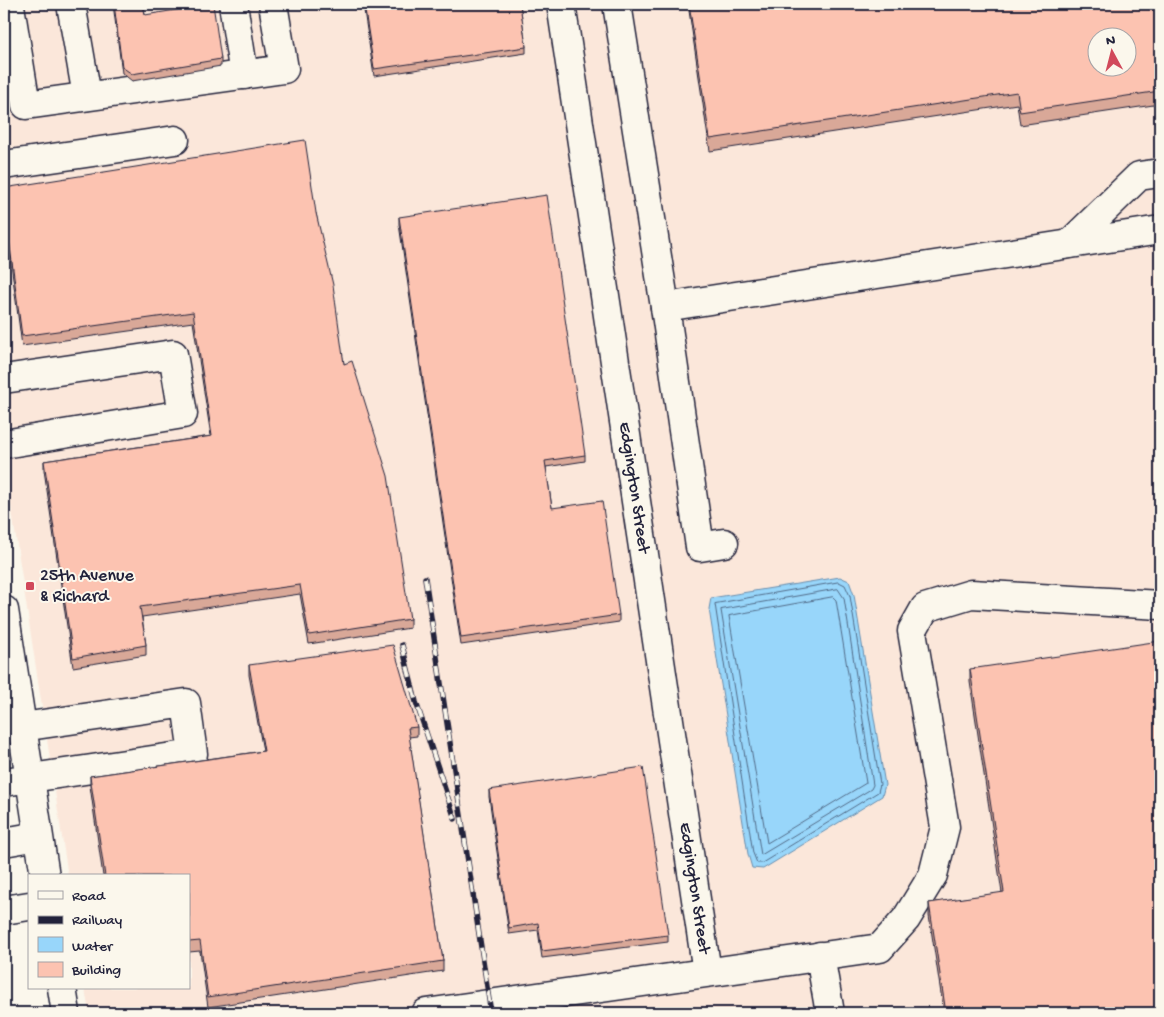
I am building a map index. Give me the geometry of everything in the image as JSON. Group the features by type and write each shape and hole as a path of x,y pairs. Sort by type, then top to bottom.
{"street":[{"path":"71,4 87,96"},
{"path":"233,4 244,74"},
{"path":"12,5 26,105 284,69 273,4"},
{"name":"Edgington Street","path":"561,4 707,972"},
{"path":"617,4 665,307 700,547 724,544"},
{"path":"4,165 175,140"},
{"path":"1069,244 1140,176 1160,173"},
{"path":"665,307 1160,230"},
{"path":"4,378 174,354 183,414 4,444"},
{"path":"440,1012 880,948 906,919 933,875 945,827 912,631 925,608 971,594 1160,605"},
{"path":"4,612 22,727 17,780 38,836 45,874"},
{"path":"17,780 193,754 186,703 22,727"},
{"path":"4,842 38,836"},
{"path":"4,910 28,906"},
{"path":"820,956 830,1013"},
{"path":"62,990 66,1013"}],"shaded area":[{"path":"4,4 1160,4 1160,1013 89,1013 85,990 190,990 190,874 68,874 4,460"}],"water":[{"path":"840,577 849,581 854,595 885,785 882,796 763,869 752,868 748,854 709,609 711,598"}],"building":[{"path":"114,4 143,4 145,15 213,4 221,59 132,74 122,67"},
{"path":"364,4 520,4 526,47 374,69"},
{"path":"689,4 1158,4 1160,17 1160,91 1020,112 1017,92 710,139"},
{"path":"305,140 316,213 333,285 344,364 352,361 388,476 410,619 309,635 300,585 140,607 146,645 73,658 44,461 212,436 193,312 22,336 4,202 4,188"},
{"path":"547,195 585,455 545,461 552,508 602,501 619,615 461,638 399,217"},
{"path":"1160,641 1160,1013 946,1013 929,903 1004,892 970,669"},
{"path":"393,645 417,727 408,728 443,961 208,997 200,941 190,942 190,874 105,874 90,776 264,751 249,665"},
{"path":"643,767 668,935 542,951 538,923 509,928 489,790"}],"railway":[{"path":"425,578 491,1013"},
{"path":"402,645 416,702 455,819"}],"place":[{"name":"25th Avenue & Richard","path":"30,586"}]}
